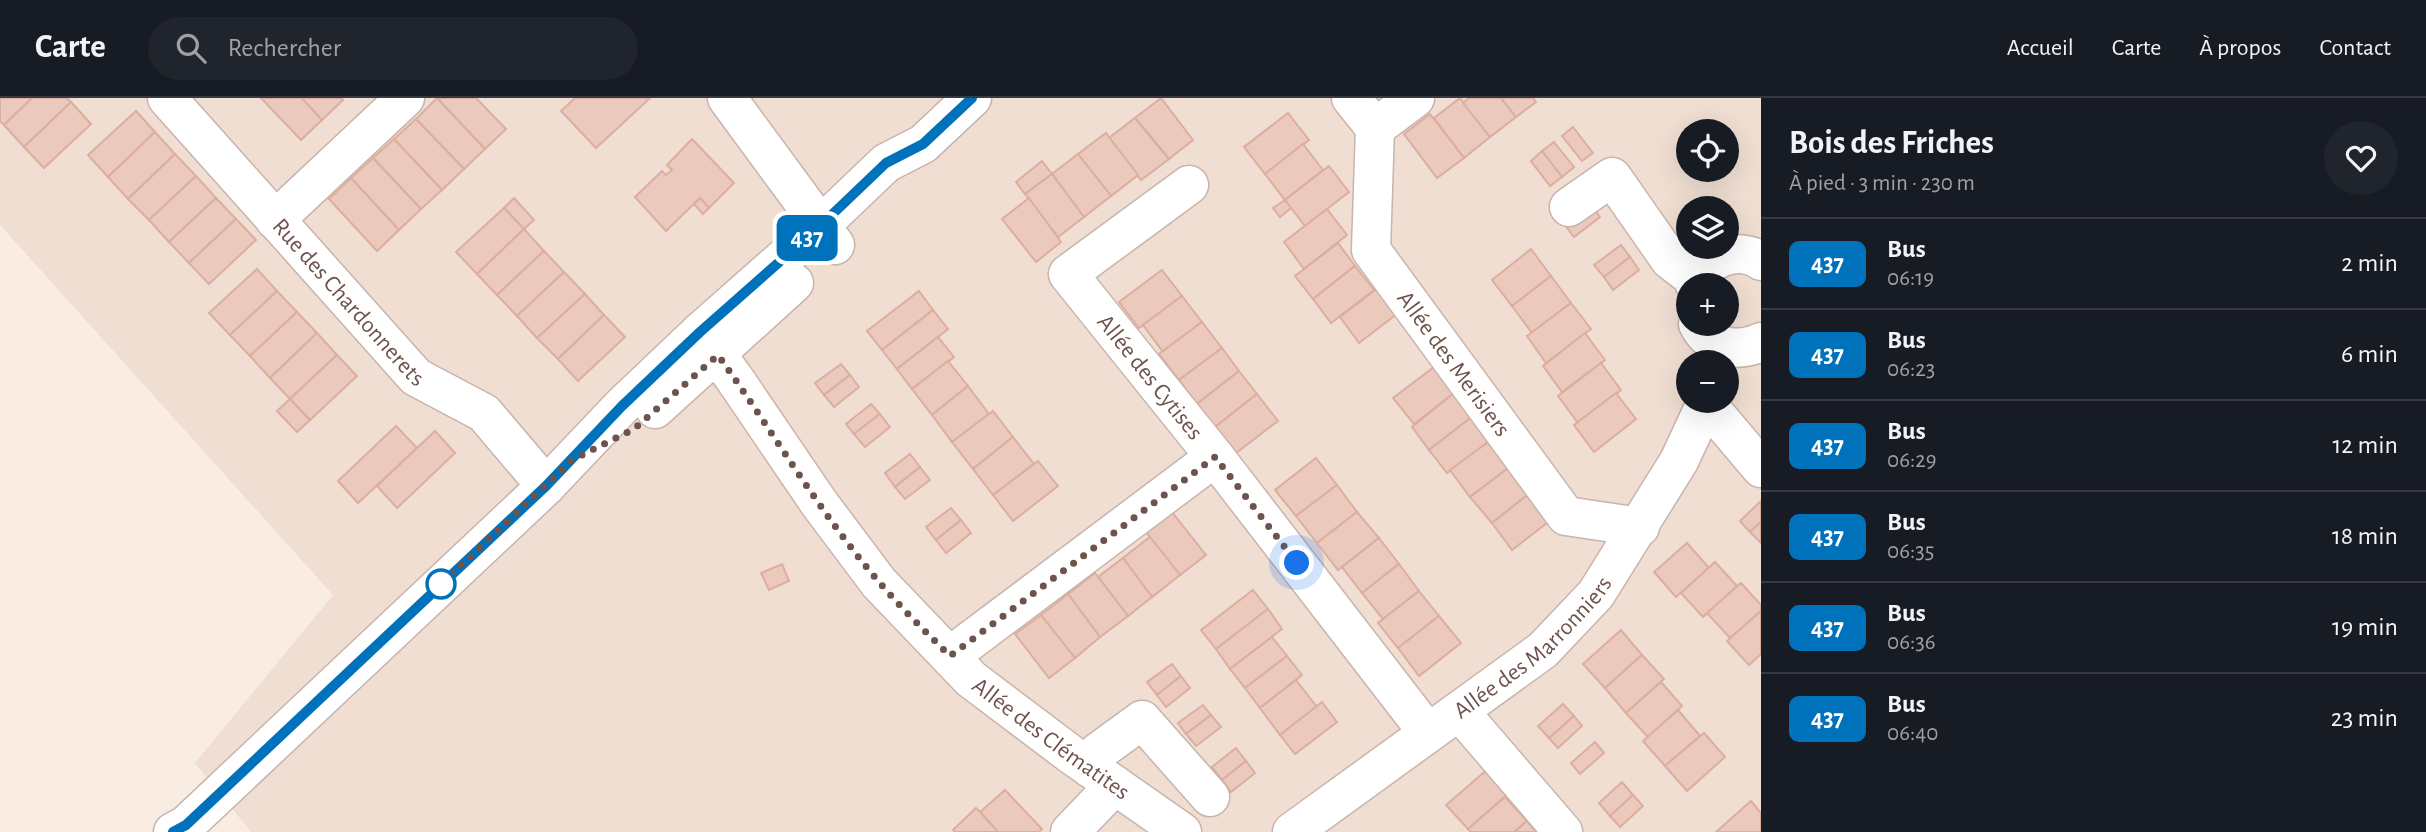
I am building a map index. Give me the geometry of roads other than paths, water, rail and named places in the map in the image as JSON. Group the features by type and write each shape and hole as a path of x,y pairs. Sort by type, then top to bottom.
{"street":[{"name":"Rue des Chardonnerets","path":"167,98 416,377 484,413 559,473"},
{"path":"275,220 405,98"},
{"path":"727,98 827,235"},
{"path":"180,830 559,473 622,406 709,344 827,235 886,163 923,144 972,98"},
{"path":"1351,98 1375,128 1415,98"},
{"name":"Allée des Merisiers","path":"1375,128 1371,250 1566,516 1640,527"},
{"path":"1569,207 1612,177 1670,260 1684,273"},
{"name":"Allée des Cytises","path":"1189,185 1068,274 1215,457 1428,733"},
{"path":"1701,273 1715,260 1730,255 1741,254 1761,261"},
{"path":"1708,343 1734,348 1749,347 1761,342"},
{"name":"Allée des Clématites","path":"709,344 819,503 879,583 971,679 1182,832"},
{"name":"Allée des Marronniers","path":"1292,832 1543,650 1596,594 1679,461 1700,413"},
{"path":"1714,413 1761,468"},
{"path":"950,656 1215,457"},
{"path":"1459,710 1563,832"},
{"path":"1070,832 1102,776 1098,752 1142,720 1209,797"}]}
